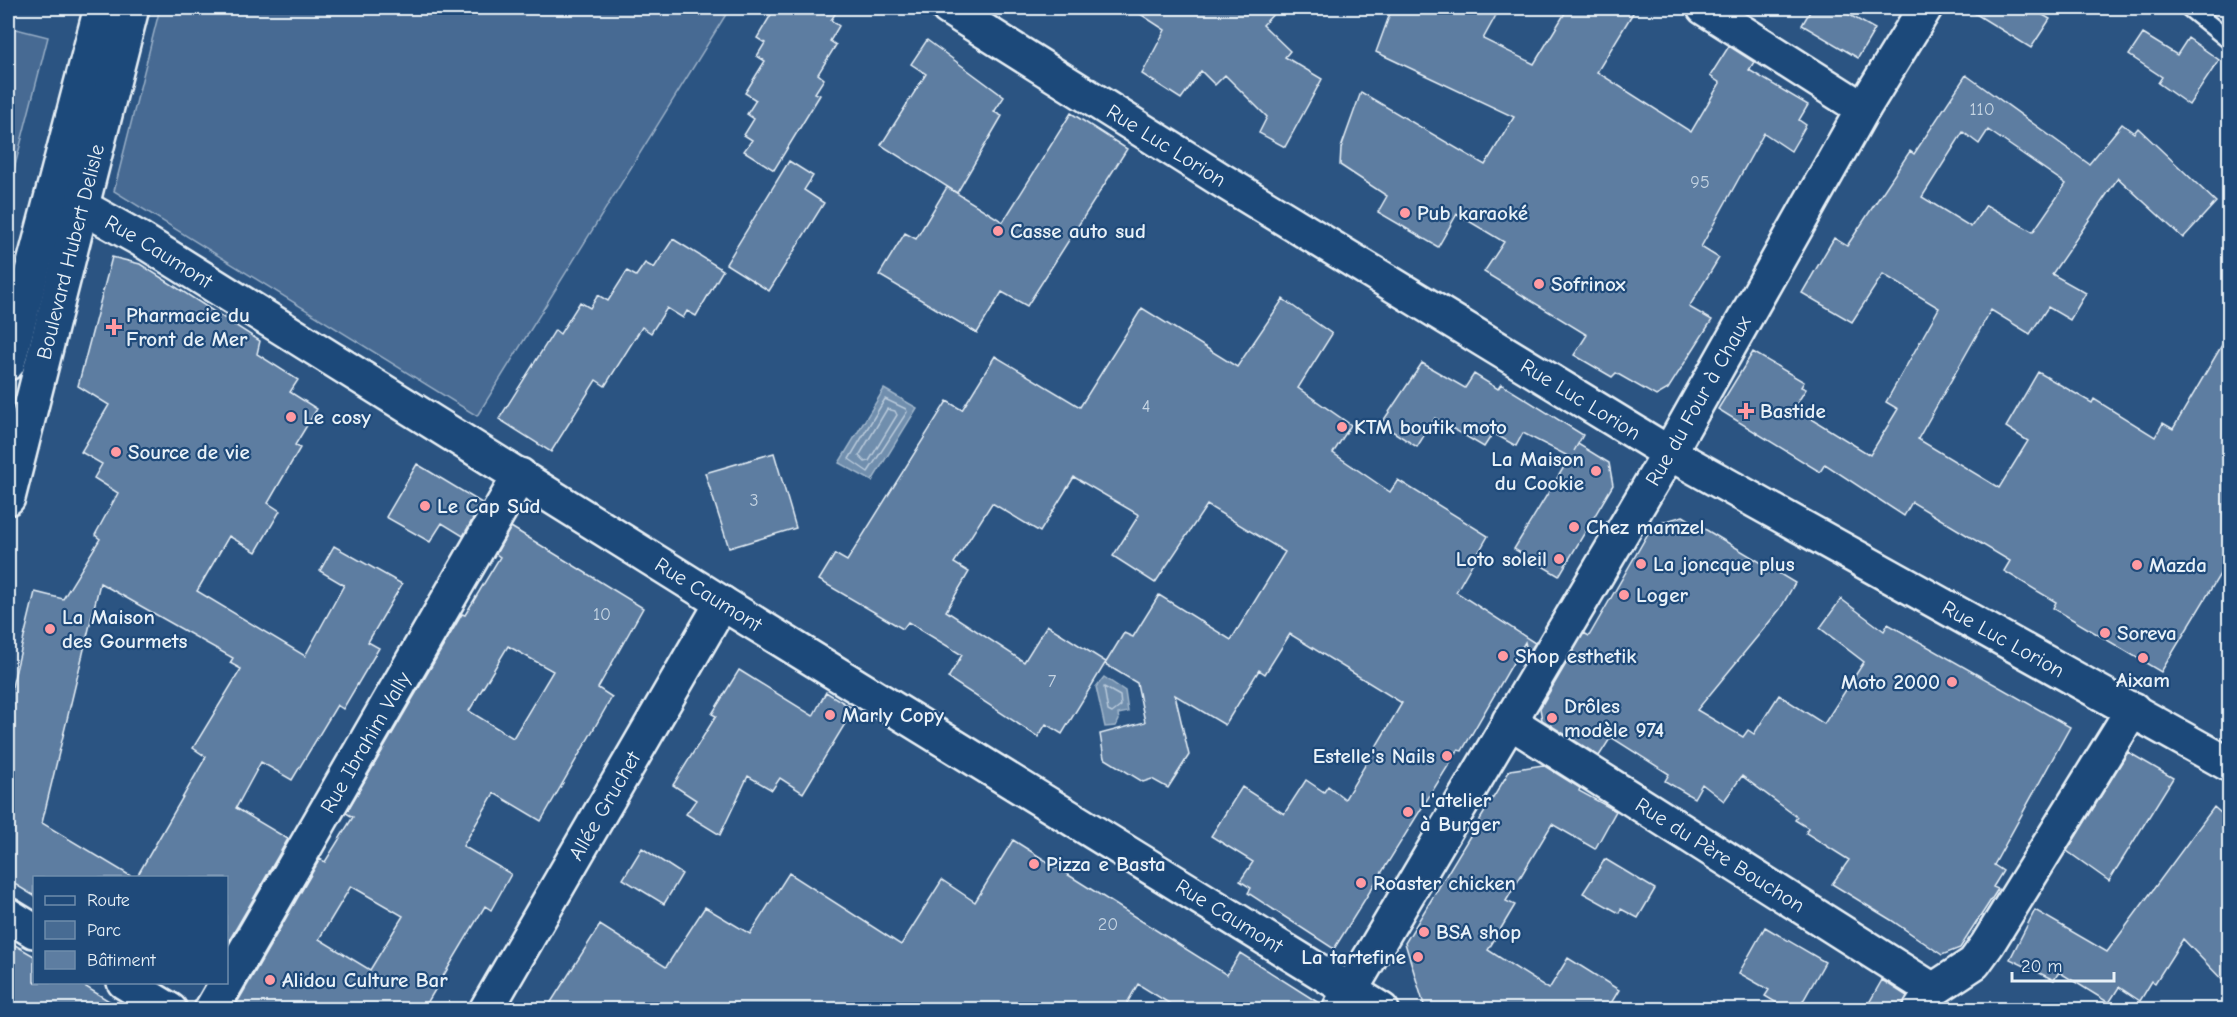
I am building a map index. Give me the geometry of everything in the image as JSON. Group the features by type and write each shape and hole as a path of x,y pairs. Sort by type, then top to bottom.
{"street":[{"path":"8,363 101,8"},
{"name":"Boulevard Hubert Delisle","path":"8,498 132,8"},
{"name":"Rue Luc Lorion","path":"948,8 1218,178 1669,453 2133,708 2229,765"},
{"path":"1704,8 1863,109"},
{"name":"Rue du Four à Chaux","path":"1345,1000 1669,453 1863,109 1925,8"},
{"name":"Rue Caumont","path":"62,157 81,206 140,239 723,603 1345,1000 1382,1010"},
{"name":"Rue Ibrahim Vally","path":"228,981 520,476"},
{"name":"Allée Gruchet","path":"486,1010 723,603"},
{"name":"Rue du Père Bouchon","path":"1509,722 1926,1000 1974,963 1987,945 2133,708"},
{"path":"8,915 33,930"},
{"path":"127,984 171,1010"},
{"name":"Rue Ibrahim Vally","path":"211,1010 226,984"}],"lane":[{"path":"2189,8 2229,40"}],"green space":[{"path":"160,8 730,8 477,416 114,191"},
{"path":"8,27 48,37 9,189 8,188"}],"water":[{"path":"884,389 917,408 872,481 839,463"},
{"path":"1104,677 1125,691 1128,712 1118,714 1119,720 1116,726 1105,727 1096,687"}],"building":[{"path":"775,8 839,8 831,20 839,26 830,41 836,45 818,74 824,79 815,93 820,95 774,170 744,151 752,140 744,135 754,119 747,114 756,100 745,93 765,61 757,56 765,43 757,38"},
{"path":"1131,8 1279,8 1263,25 1290,51 1285,57 1322,79 1285,147 1259,133 1267,117 1225,75 1215,85 1201,71 1181,99 1142,74 1165,30"},
{"path":"1392,8 1500,8 1483,39 1534,64 1568,8 1636,8 1597,72 1691,132 1720,83 1710,76 1729,46 1754,62 1749,70 1808,105 1799,120 1806,125 1791,151 1764,133 1701,247 1719,258 1689,307 1712,320 1668,389 1656,396 1616,373 1612,377 1574,355 1587,335 1484,272 1504,242 1457,214 1438,247 1378,212 1387,196 1340,165 1341,148 1361,92 1485,165 1514,117 1376,52"},
{"path":"1812,8 1837,8 1875,29 1858,58 1802,25"},
{"path":"1966,8 2031,8 2050,19 2031,48"},
{"path":"2143,34 2177,55 2188,38 2219,60 2189,105 2158,83 2162,77 2129,55"},
{"path":"927,40 1004,97 994,112 1002,116 957,193 881,145 926,74 911,64"},
{"path":"1966,75 2089,164 2122,124 2134,133 2138,128 2216,202 2183,238 2118,178 2052,274 2086,293 2070,320 2048,307 2030,334 1991,310 1918,439 1999,488 2028,441 2006,427 2038,372 2092,403 2094,399 2155,437 2163,423 2173,429 2229,333 2229,580 2220,574 2161,672 2053,608 2056,602 2004,571 2010,561 1912,502 1904,516 1825,464 1820,472 1718,409 1753,352 1804,382 1801,387 1806,389 1794,408 1870,455 1898,409 1886,402 1939,308 1883,274 1852,322 1802,293 1834,238 1847,246 1910,151 1914,154","holes":["1988,130 2066,184 2033,232 1986,205 1971,227 1922,197 1963,132 1979,144"]},
{"name":"Casse auto sud","path":"1071,113 1127,149 1027,306 1002,292 977,333 879,275 905,233 916,239 947,187 1003,222"},
{"path":"789,161 813,176 804,190 824,203 769,291 726,264"},
{"path":"673,239 723,270 696,316 687,311 683,318 667,308 651,333 642,327 605,386 596,380 551,452 499,419 555,330 560,334 580,302 590,308 598,295 608,301 627,271 636,276 645,263 654,268"},
{"path":"112,257 140,264 260,341 257,354 298,380 290,392 317,409 295,445 300,448 268,503 280,511 256,552 229,536 197,591 305,656 344,585 320,571 334,546 402,584 368,642 379,648 343,709 337,705 292,780 261,762 236,808 288,839 228,943 228,876 137,876 206,757 193,748 241,669 230,663 233,658 100,583 42,823 131,876 33,876 33,895 8,880 8,703 35,592 63,599 100,539 95,535 118,493 94,478 102,464 81,452 109,405 78,386"},
{"path":"1283,299 1332,334 1298,388 1351,425 1333,453 1390,492 1398,480 1488,536 1456,592 1535,643 1528,654 1525,642 1462,751 1458,750 1334,949 1248,893 1251,888 1240,881 1253,862 1211,836 1242,787 1284,814 1306,780 1324,792 1328,786 1345,799 1402,703 1290,634 1265,674 1259,670 1225,725 1175,695 1189,755 1168,788 1152,779 1143,782 1104,758 1100,734 1145,722 1137,683 1105,664 1124,633 1133,637 1159,595 1231,640 1285,552 1207,505 1155,583 1113,556 1139,515 1074,477 1040,532 992,503 954,563 969,572 946,611 1024,662 1047,625 1106,662 1062,734 1046,724 1038,737 948,678 962,655 908,622 903,629 819,580 835,554 847,561 947,401 962,410 995,356 1080,407 1142,308 1237,367"},
{"path":"1422,363 1465,388 1474,374 1498,389 1501,384 1583,435 1574,451 1578,444 1609,463 1613,485 1559,576 1514,549 1570,457 1523,433 1516,446 1493,433 1484,447 1435,418 1417,447 1381,424"},
{"path":"774,453 796,528 729,548 705,473"},
{"path":"417,464 482,503 463,536 442,523 430,542 386,517"},
{"path":"1683,516 1795,583 1780,609 1697,710 1743,737 1748,730 1754,734 1779,695 1824,724 1864,662 1820,628 1841,599 1884,631 1888,624 2070,727 1994,865 2003,871 1993,887 1998,889 1960,948 1942,955 1832,884 1849,860 1806,833 1808,828 1795,820 1797,817 1742,776 1724,801 1702,784 1694,798 1665,781 1669,774 1611,737 1599,756 1542,720 1540,708 1584,633 1589,636 1653,525"},
{"path":"511,527 643,608 598,688 612,697 541,821 494,793 463,846 511,874 491,910 485,906 423,1010 233,1010 320,859 325,862 353,817 346,813 462,614 465,615 500,557 496,554","holes":["508,646 553,671 513,738 469,711","351,886 403,916 370,970 319,939"]},
{"path":"739,670 813,716 826,692 854,709 803,793 780,778 772,790 748,776 720,835 686,814 696,800 673,785 716,716 712,714"},
{"path":"2128,752 2173,778 2109,881 2067,851"},
{"path":"1543,765 1580,788 1579,791 1616,811 1595,849 1552,824 1506,901 1515,905 1488,950 1549,989 1568,958 1619,990 1607,1010 1432,1010 1424,1005 1405,943 1510,770"},
{"path":"2214,807 2229,820 2229,987 2183,939 2155,983 2152,981 2140,1001 2119,987 2109,1003 2059,972 2054,980 2010,959 2035,910 2107,952"},
{"path":"1013,840 1227,975 1240,953 1322,1005 1322,1010 1180,1010 1138,984 1123,1010 546,1010 600,925 666,967 705,907 750,934 789,873 901,945 942,880 975,902"},
{"path":"642,848 682,874 664,904 623,879"},
{"path":"1605,859 1655,889 1638,918 1621,909 1619,913 1583,893"},
{"path":"1765,927 1825,962 1798,1010 1789,1010 1765,996 1769,990 1739,973"},
{"path":"8,941 33,955 33,984 81,984 124,1010 8,1010"},
{"path":"1882,980 1907,996 1901,1010 1865,1010"}],"place":[{"name":"Pub karaoké","path":"1405,213"},
{"name":"Casse auto sud","path":"998,231"},
{"name":"Sofrinox","path":"1539,284"},
{"name":"Pharmacie du Front de Mer","path":"114,327"},
{"name":"Bastide","path":"1746,411"},
{"name":"Le cosy","path":"291,417"},
{"name":"KTM boutik moto","path":"1342,427"},
{"name":"Source de vie","path":"116,452"},
{"name":"La Maison du Cookie","path":"1596,471"},
{"name":"Le Cap Sud","path":"425,506"},
{"name":"Chez mamzel","path":"1574,527"},
{"name":"Loto soleil","path":"1559,559"},
{"name":"La joncque plus","path":"1641,564"},
{"name":"Mazda","path":"2137,565"},
{"name":"Loger","path":"1624,595"},
{"name":"La Maison des Gourmets","path":"50,629"},
{"name":"Soreva","path":"2105,633"},
{"name":"Shop esthetik","path":"1503,656"},
{"name":"Aixam","path":"2143,658"},
{"name":"Moto 2000","path":"1952,682"},
{"name":"Marly Copy","path":"830,715"},
{"name":"Drôles modèle 974","path":"1552,718"},
{"name":"Estelle's Nails","path":"1447,756"},
{"name":"L'atelier à Burger","path":"1408,812"},
{"name":"Pizza e Basta","path":"1034,864"},
{"name":"Roaster chicken","path":"1361,883"},
{"name":"BSA shop","path":"1424,932"},
{"name":"La tartefine","path":"1418,957"},
{"name":"Alidou Culture Bar","path":"270,980"}]}
